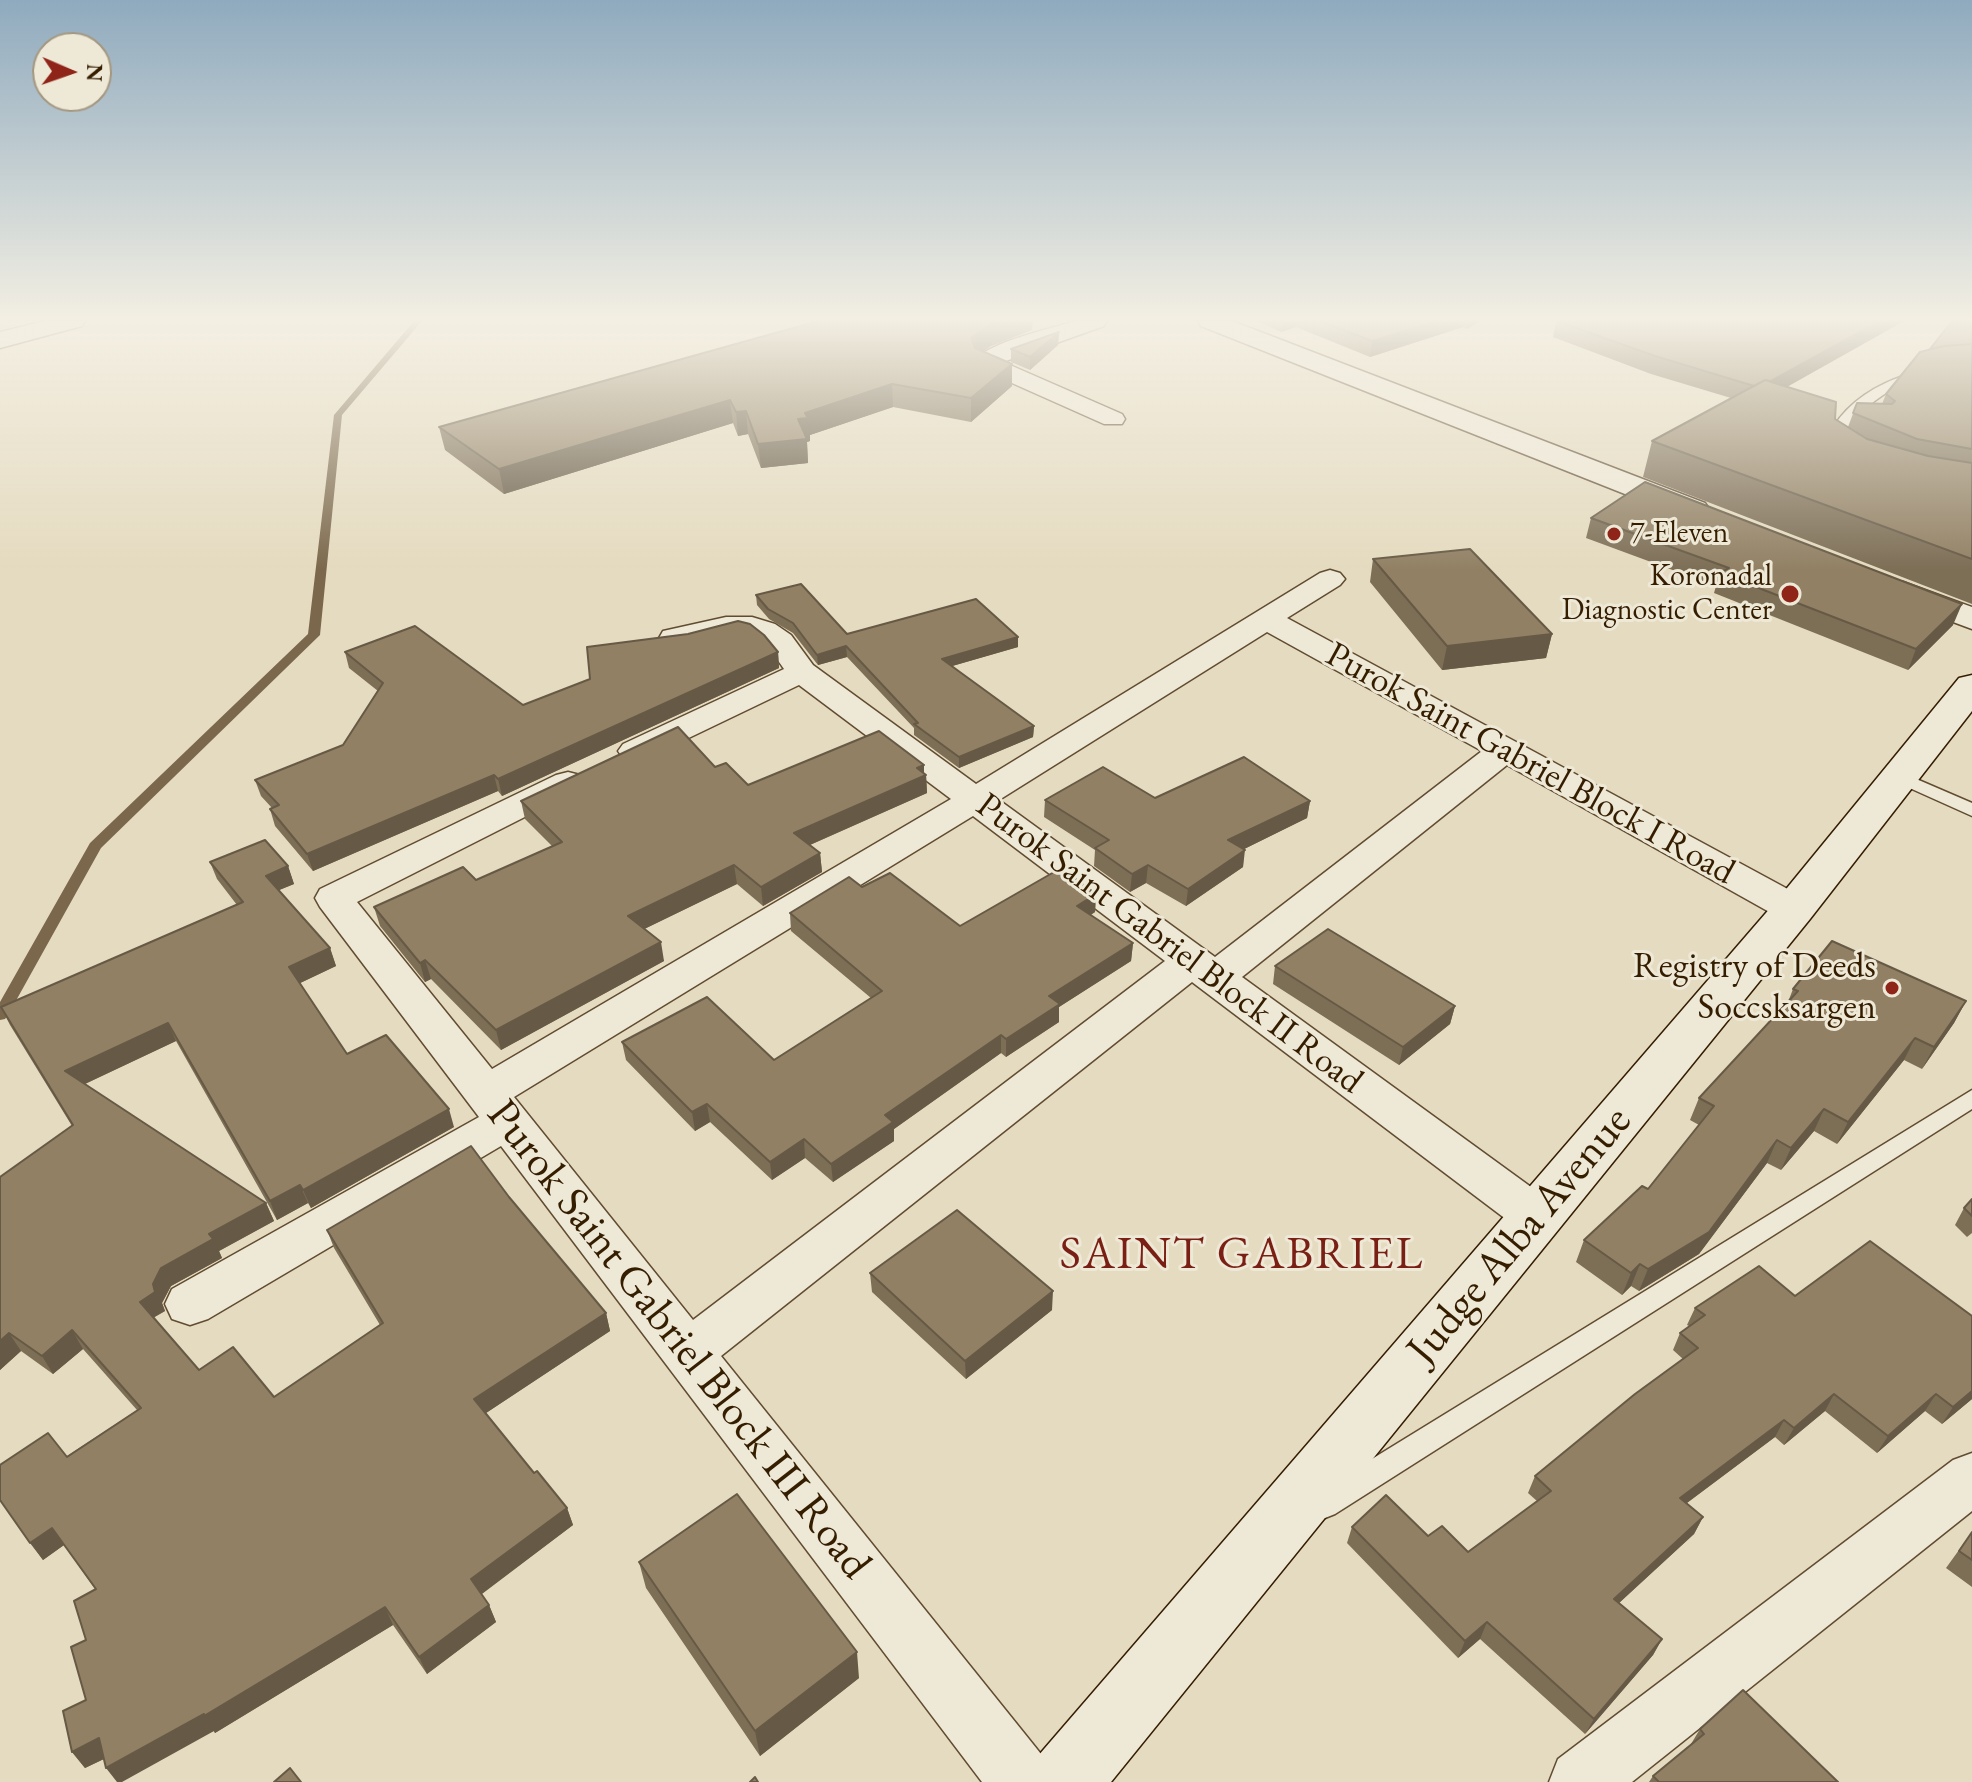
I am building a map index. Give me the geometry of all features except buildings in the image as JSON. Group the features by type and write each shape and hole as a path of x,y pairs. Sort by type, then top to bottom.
{"main road":[{"path":"1422,404 1723,522"},
{"path":"1869,579 1972,619"},
{"name":"Judge Alba Avenue","path":"1064,1782 1794,909 1972,686"}],"street":[{"path":"1079,404 1113,419"},
{"path":"190,1304 975,800 1330,579"},
{"name":"Purok Saint Gabriel Block I Road","path":"1266,619 1794,909"},
{"name":"Purok Saint Gabriel Block II Road","path":"674,638 739,624 762,628 778,639 802,672 1536,1216"},
{"name":"Purok Saint Gabriel Block III Road","path":"802,672 500,814 334,898 1022,1782"},
{"path":"688,1353 1505,750"},
{"path":"1581,1782 1972,1478"}],"lane":[{"path":"1840,457 1832,452 1834,434 1847,416 1864,404"},
{"path":"1900,777 1972,810"},
{"path":"1262,1544 1972,1098"}],"waterway":[{"path":"0,1015 95,846 314,635 338,415 347,404"}],"place":[{"name":"7-Eleven","path":"1614,534"},
{"name":"Koronadal Diagnostic Center","path":"1790,594"},
{"name":"Registry of Deeds Soccsksargen","path":"1892,988"}],"district":[{"name":"SAINT GABRIEL","path":"1242,1255"}]}
